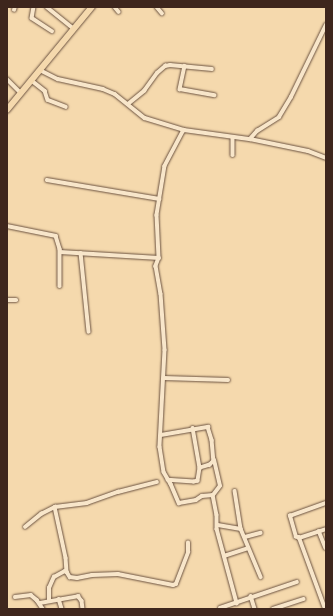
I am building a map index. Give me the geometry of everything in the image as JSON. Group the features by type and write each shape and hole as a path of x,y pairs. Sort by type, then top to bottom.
{"highway":[{"path":"7,110 73,28 92,7"}],"street":[{"path":"34,7 32,18 52,31"},
{"path":"47,7 73,28"},
{"path":"115,7 119,12"},
{"path":"157,7 162,13"},
{"path":"250,139 257,131 279,117 291,97 326,25"},
{"path":"128,104 144,91 157,72 165,66 186,66 212,70"},
{"path":"186,66 180,89 214,95"},
{"path":"40,70 58,79 103,89 116,94 145,118 184,130 250,139 308,151 326,158"},
{"path":"7,79 21,93"},
{"path":"31,80 45,91 48,100 66,107"},
{"path":"161,435 193,428 210,428 214,461 220,483 218,489 213,495 202,496 196,500 179,503 164,472 160,447 164,378 164,332 161,294 156,266 159,258 157,215 165,166 184,130"},
{"path":"233,137 233,155"},
{"path":"47,180 159,199"},
{"path":"7,226 44,235 55,235 60,252 60,286"},
{"path":"60,252 159,258"},
{"path":"81,253 89,332"},
{"path":"7,300 16,300"},
{"path":"164,378 228,380"},
{"path":"168,480 197,482 200,468 193,428"},
{"path":"200,468 210,465 214,461"},
{"path":"25,527 36,518 55,507 87,503 118,492 157,482"},
{"path":"234,491 241,529 261,577"},
{"path":"213,495 218,525 217,529 237,603"},
{"path":"325,609 299,538 296,537 290,516 326,503"},
{"path":"55,507 66,558 67,572 70,577 76,578 92,575 124,575 173,585 178,581 182,571 188,552 188,543"},
{"path":"218,525 241,529"},
{"path":"299,538 326,529"},
{"path":"319,531 326,548"},
{"path":"244,537 260,533"},
{"path":"224,556 248,548"},
{"path":"49,602 50,588 54,577 65,571 67,572"},
{"path":"220,608 237,603 251,596 297,582"},
{"path":"15,597 31,594 40,603 43,609"},
{"path":"40,603 80,596 83,609"},
{"path":"251,596 255,609"},
{"path":"59,599 62,609"},
{"path":"274,609 303,599"}]}
